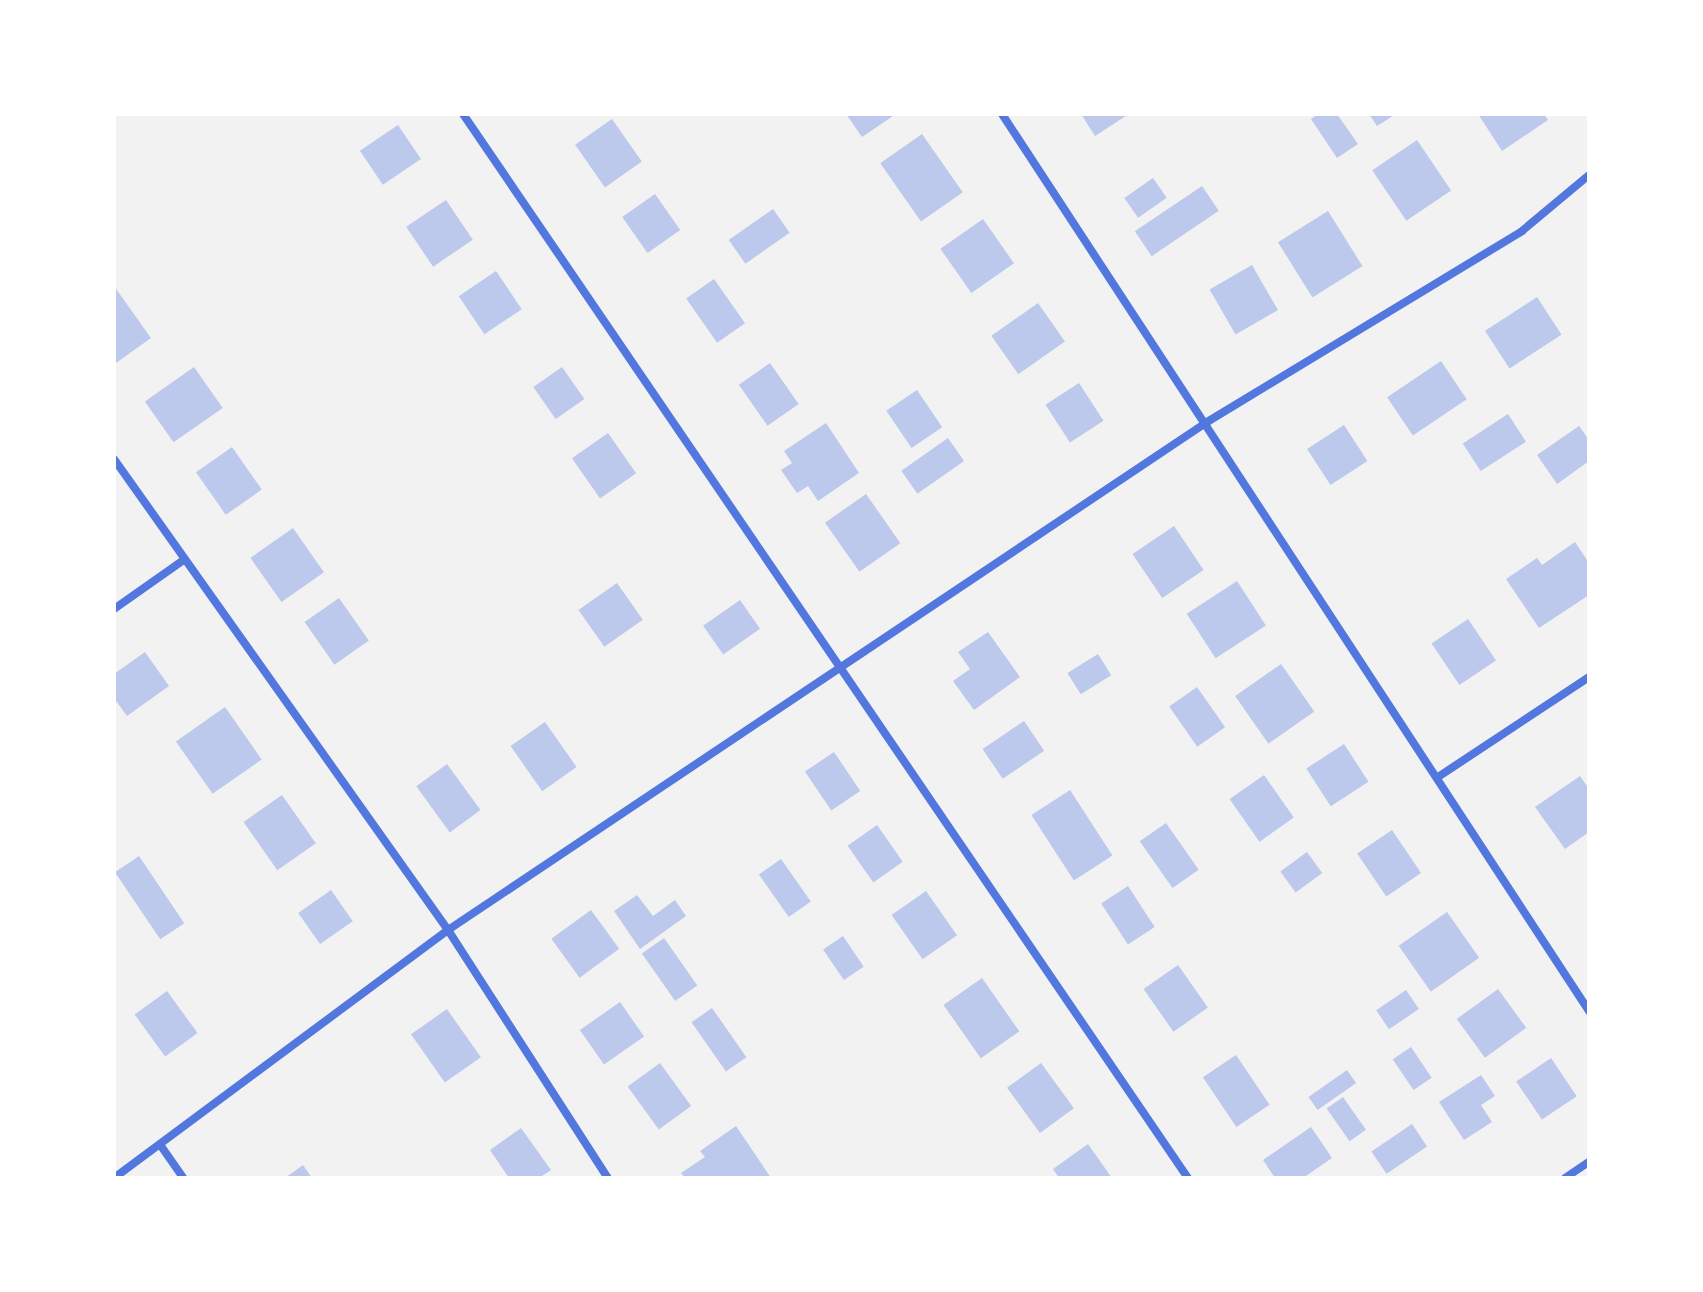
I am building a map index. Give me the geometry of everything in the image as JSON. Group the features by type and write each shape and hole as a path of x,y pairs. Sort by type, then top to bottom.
{"street":[{"path":"463,114 842,663 1188,1178"},
{"path":"1002,114 1207,422 1589,1011"},
{"path":"114,1178 448,930 842,663 1207,422 1522,231 1589,175"},
{"path":"114,459 182,561 448,930 608,1178"},
{"path":"114,609 182,561"},
{"path":"1438,777 1589,677"},
{"path":"161,1146 183,1178"},
{"path":"1565,1178 1589,1162"}],"building":[{"path":"846,114 896,114 862,137"},
{"path":"1081,114 1129,114 1095,136"},
{"path":"1318,114 1337,114 1358,144 1337,158 1311,119"},
{"path":"1369,114 1396,114 1377,126"},
{"path":"1478,114 1544,114 1548,120 1502,151"},
{"path":"612,119 642,162 605,187 575,145"},
{"path":"398,125 421,159 383,185 360,151"},
{"path":"922,134 963,192 921,221 880,163"},
{"path":"1417,140 1451,191 1406,221 1372,170"},
{"path":"1153,178 1167,198 1138,218 1124,198"},
{"path":"1202,186 1219,211 1152,256 1135,231"},
{"path":"655,194 680,230 647,253 622,217"},
{"path":"446,200 473,240 433,267 406,227"},
{"path":"773,209 790,233 745,264 729,240"},
{"path":"1328,211 1362,266 1312,297 1278,242"},
{"path":"983,219 1014,263 971,293 940,249"},
{"path":"1252,265 1278,310 1236,335 1210,290"},
{"path":"496,271 522,309 484,334 459,296"},
{"path":"714,279 745,323 717,343 686,299"},
{"path":"114,286 151,338 116,363 114,360"},
{"path":"1537,297 1562,335 1510,369 1485,331"},
{"path":"1038,303 1065,342 1018,374 991,336"},
{"path":"1441,361 1467,399 1413,435 1387,397"},
{"path":"770,363 799,404 768,426 739,385"},
{"path":"194,367 223,408 174,442 145,401"},
{"path":"562,367 584,399 556,419 533,387"},
{"path":"1079,383 1104,421 1070,443 1045,405"},
{"path":"917,390 942,427 911,448 886,411"},
{"path":"1508,414 1526,442 1481,471 1463,443"},
{"path":"826,423 859,473 818,501 808,486 797,493 781,470 792,463 784,451"},
{"path":"1344,425 1367,461 1331,485 1307,449"},
{"path":"1579,426 1589,440 1589,461 1557,484 1537,455"},
{"path":"608,433 636,473 600,498 572,458"},
{"path":"948,438 964,461 917,494 901,471"},
{"path":"232,447 262,490 226,515 196,472"},
{"path":"866,494 900,543 859,572 825,523"},
{"path":"1174,526 1204,570 1162,598 1133,554"},
{"path":"293,528 324,572 281,602 250,558"},
{"path":"1575,542 1589,563 1589,595 1539,628 1506,579 1537,558 1542,565"},
{"path":"1237,581 1266,625 1216,658 1187,614"},
{"path":"617,583 643,620 604,647 578,610"},
{"path":"339,598 369,641 334,665 305,622"},
{"path":"740,600 760,629 723,654 703,626"},
{"path":"1468,619 1496,660 1459,685 1432,644"},
{"path":"988,632 1020,677 974,710 953,681 970,669 958,652"},
{"path":"145,652 169,686 127,716 114,698 114,674"},
{"path":"1098,654 1111,675 1081,694 1067,673"},
{"path":"1281,664 1314,712 1268,744 1235,696"},
{"path":"1197,687 1225,727 1197,747 1169,707"},
{"path":"225,707 262,759 213,794 176,741"},
{"path":"1024,721 1044,751 1003,779 983,749"},
{"path":"545,722 577,767 542,791 511,746"},
{"path":"1344,744 1369,782 1331,806 1306,769"},
{"path":"834,752 860,791 831,811 805,772"},
{"path":"447,764 481,810 450,832 416,786"},
{"path":"1264,775 1294,818 1259,842 1230,799"},
{"path":"1580,776 1589,789 1589,832 1565,849 1535,807"},
{"path":"1070,790 1112,855 1074,880 1031,815"},
{"path":"282,795 316,843 277,870 243,822"},
{"path":"1166,823 1199,870 1172,888 1140,841"},
{"path":"877,825 903,862 873,883 848,846"},
{"path":"1392,830 1421,873 1386,897 1357,853"},
{"path":"1307,852 1322,873 1296,892 1280,871"},
{"path":"139,856 184,923 160,939 115,872"},
{"path":"781,859 811,902 789,917 759,874"},
{"path":"1128,886 1155,927 1128,945 1101,903"},
{"path":"331,890 353,921 320,944 298,913"},
{"path":"926,891 957,935 923,959 892,915"},
{"path":"637,895 653,916 675,900 686,916 640,949 614,911"},
{"path":"591,910 619,949 580,978 551,939"},
{"path":"1447,912 1479,958 1431,992 1399,946"},
{"path":"843,936 864,967 844,980 823,949"},
{"path":"664,938 697,986 675,1001 642,953"},
{"path":"1178,965 1208,1008 1173,1032 1144,989"},
{"path":"982,978 1019,1031 981,1058 943,1005"},
{"path":"1498,989 1526,1028 1485,1058 1457,1019"},
{"path":"1406,990 1419,1009 1389,1029 1376,1010"},
{"path":"167,991 198,1033 165,1057 135,1015"},
{"path":"620,1002 644,1036 604,1065 580,1030"},
{"path":"712,1008 746,1057 726,1071 692,1022"},
{"path":"447,1009 481,1057 445,1083 411,1034"},
{"path":"1411,1047 1432,1078 1413,1090 1393,1059"},
{"path":"1236,1055 1270,1105 1236,1127 1203,1077"},
{"path":"1551,1058 1577,1096 1542,1120 1516,1081"},
{"path":"660,1063 691,1106 659,1129 628,1087"},
{"path":"1041,1063 1074,1108 1040,1133 1007,1088"},
{"path":"1347,1070 1356,1083 1318,1110 1308,1097"},
{"path":"1481,1075 1495,1096 1481,1105 1492,1122 1464,1140 1439,1102"},
{"path":"1343,1097 1366,1130 1350,1141 1327,1108"},
{"path":"1412,1124 1427,1146 1386,1174 1371,1151"},
{"path":"736,1126 771,1178 685,1178 681,1173 705,1157 700,1151"},
{"path":"1311,1127 1332,1158 1303,1178 1275,1178 1263,1160"},
{"path":"521,1128 551,1170 539,1178 509,1178 490,1150"},
{"path":"1088,1144 1112,1178 1059,1178 1053,1169"},
{"path":"303,1165 312,1178 285,1178"}]}
